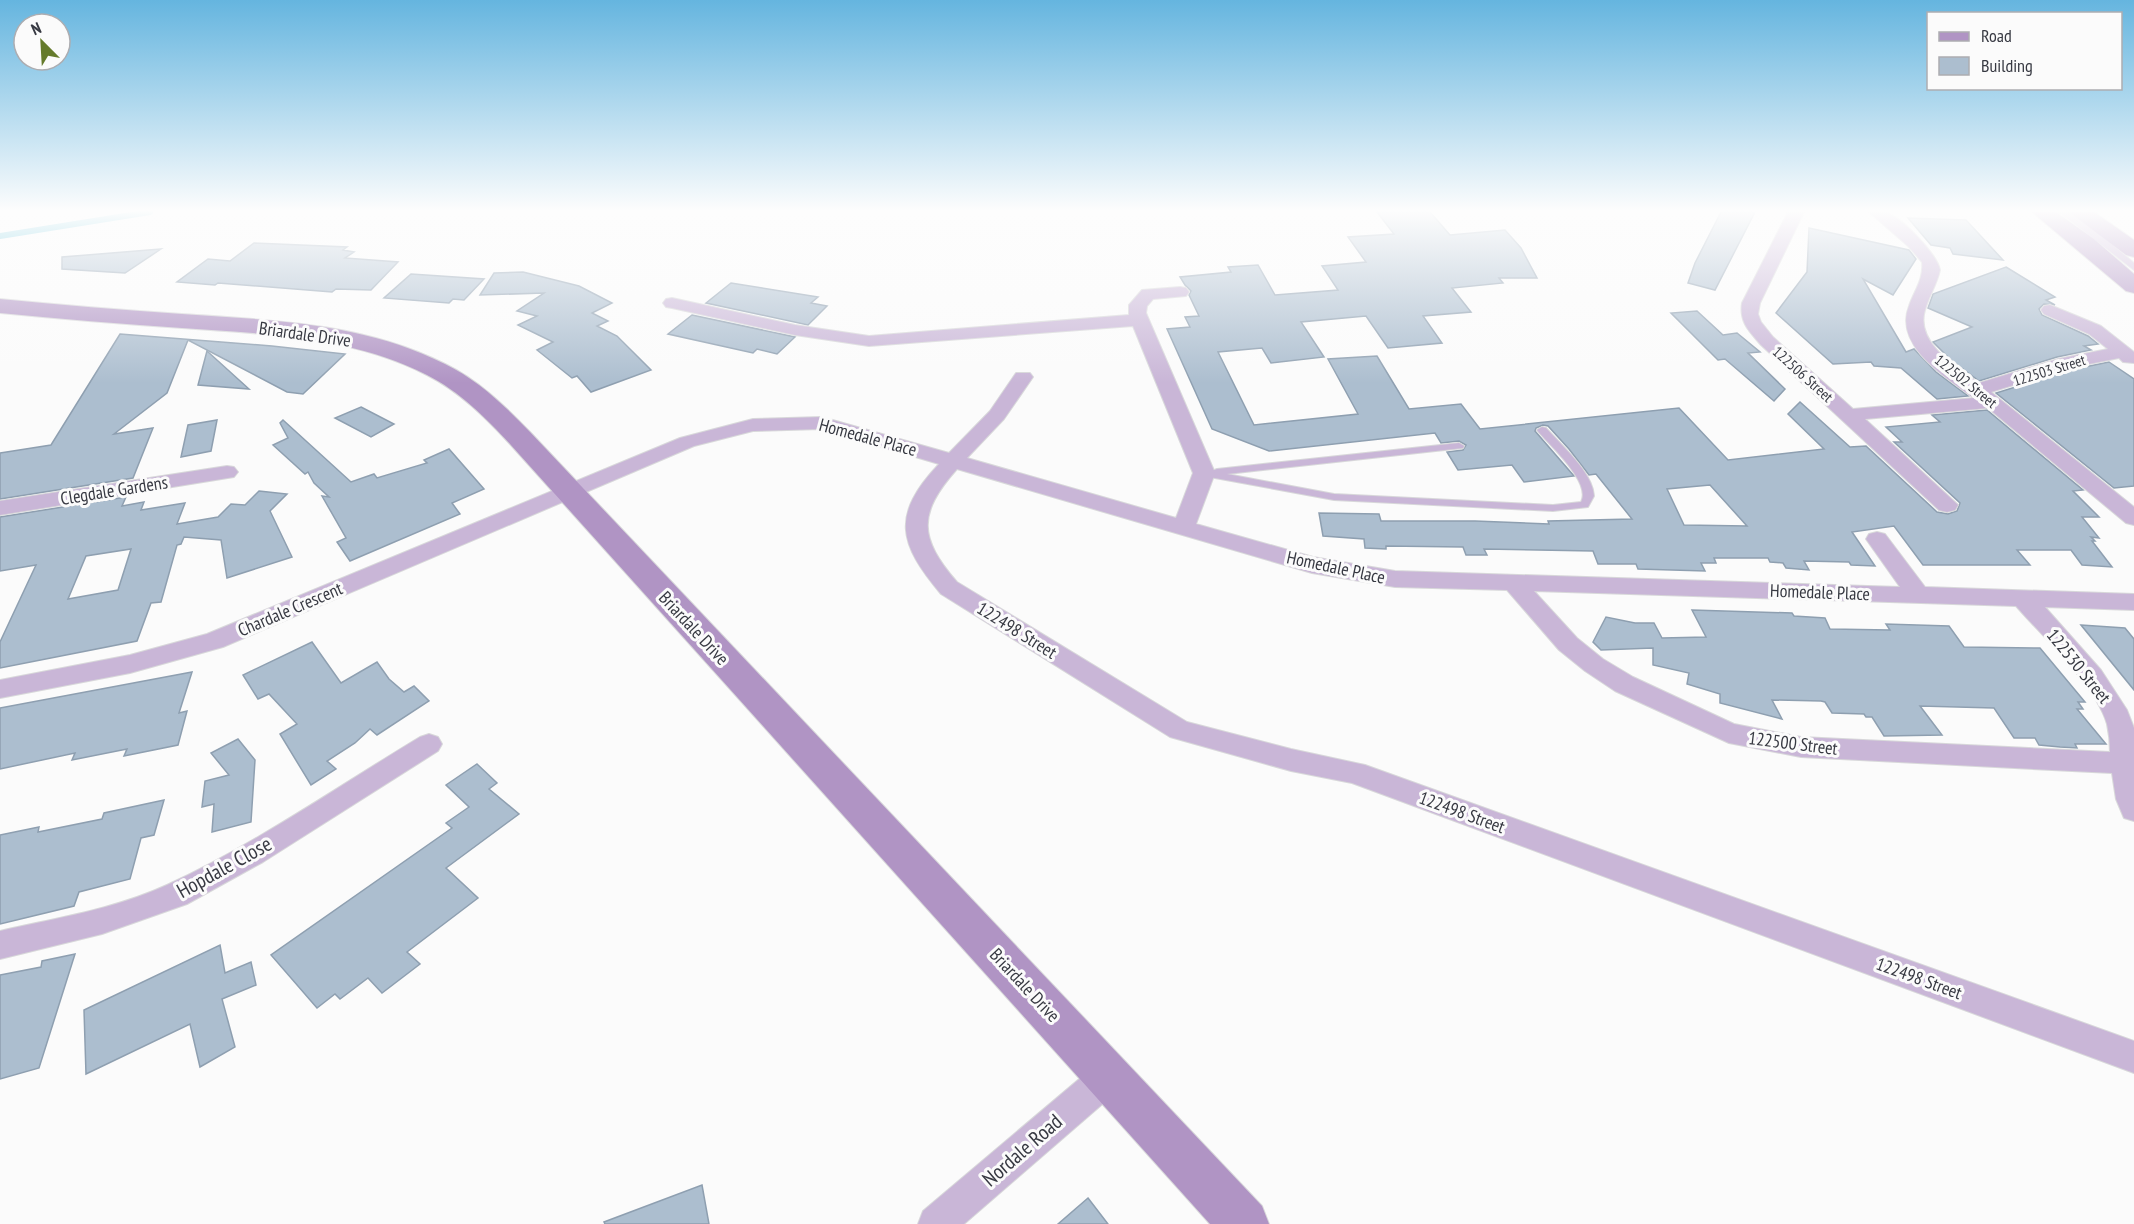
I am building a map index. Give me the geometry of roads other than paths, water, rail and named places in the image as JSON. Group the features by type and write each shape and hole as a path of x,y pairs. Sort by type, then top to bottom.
{"street":[{"name":"122506 Street","path":"1768,269 1751,303 1749,314 1752,323 1767,341 1947,505"},
{"name":"122502 Street","path":"1930,269 1915,310 1914,325 1919,339 1983,396 2134,518"},
{"path":"2115,269 2134,286"},
{"path":"1180,292 1148,294 1138,305 1139,320 1204,473 1184,528"},
{"path":"672,303 795,330 869,341 1139,320"},
{"name":"Briardale Drive","path":"0,306 282,328 332,335 385,348 433,368 470,391 568,491 1244,1224"},
{"path":"2050,310 2094,330 2128,357"},
{"name":"122503 Street","path":"1849,415 1983,396 2002,384 2065,363 2128,357"},
{"name":"122498 Street","path":"1023,377 997,414 953,460 930,489 915,522 916,539 923,556 937,576 967,599 1179,730 1291,760 1355,773 2134,1057"},
{"name":"Homedale Place","path":"568,491 706,436 741,425 768,422 822,423 1312,565 1355,574 1395,579 1515,584 2134,602"},
{"name":"Clegdale Gardens","path":"0,508 227,472"},
{"name":"Chardale Crescent","path":"0,690 130,664 214,641 568,491"},
{"path":"1877,539 1917,595"},
{"name":"122500 Street","path":"1515,584 1568,644 1594,665 1624,684 1729,733 1801,747 2123,763"},
{"name":"122530 Street","path":"2023,599 2067,648 2111,703 2119,721 2125,750 2123,763 2125,781 2134,810"},
{"name":"Hopdale Close","path":"0,945 102,921 176,895 253,853 429,744"},
{"name":"Nordale Road","path":"936,1224 1109,1076"}],"lane":[{"path":"1204,473 1334,497 1553,508 1584,506 1589,493 1580,476 1542,430"},
{"path":"1204,473 1459,446"}]}
